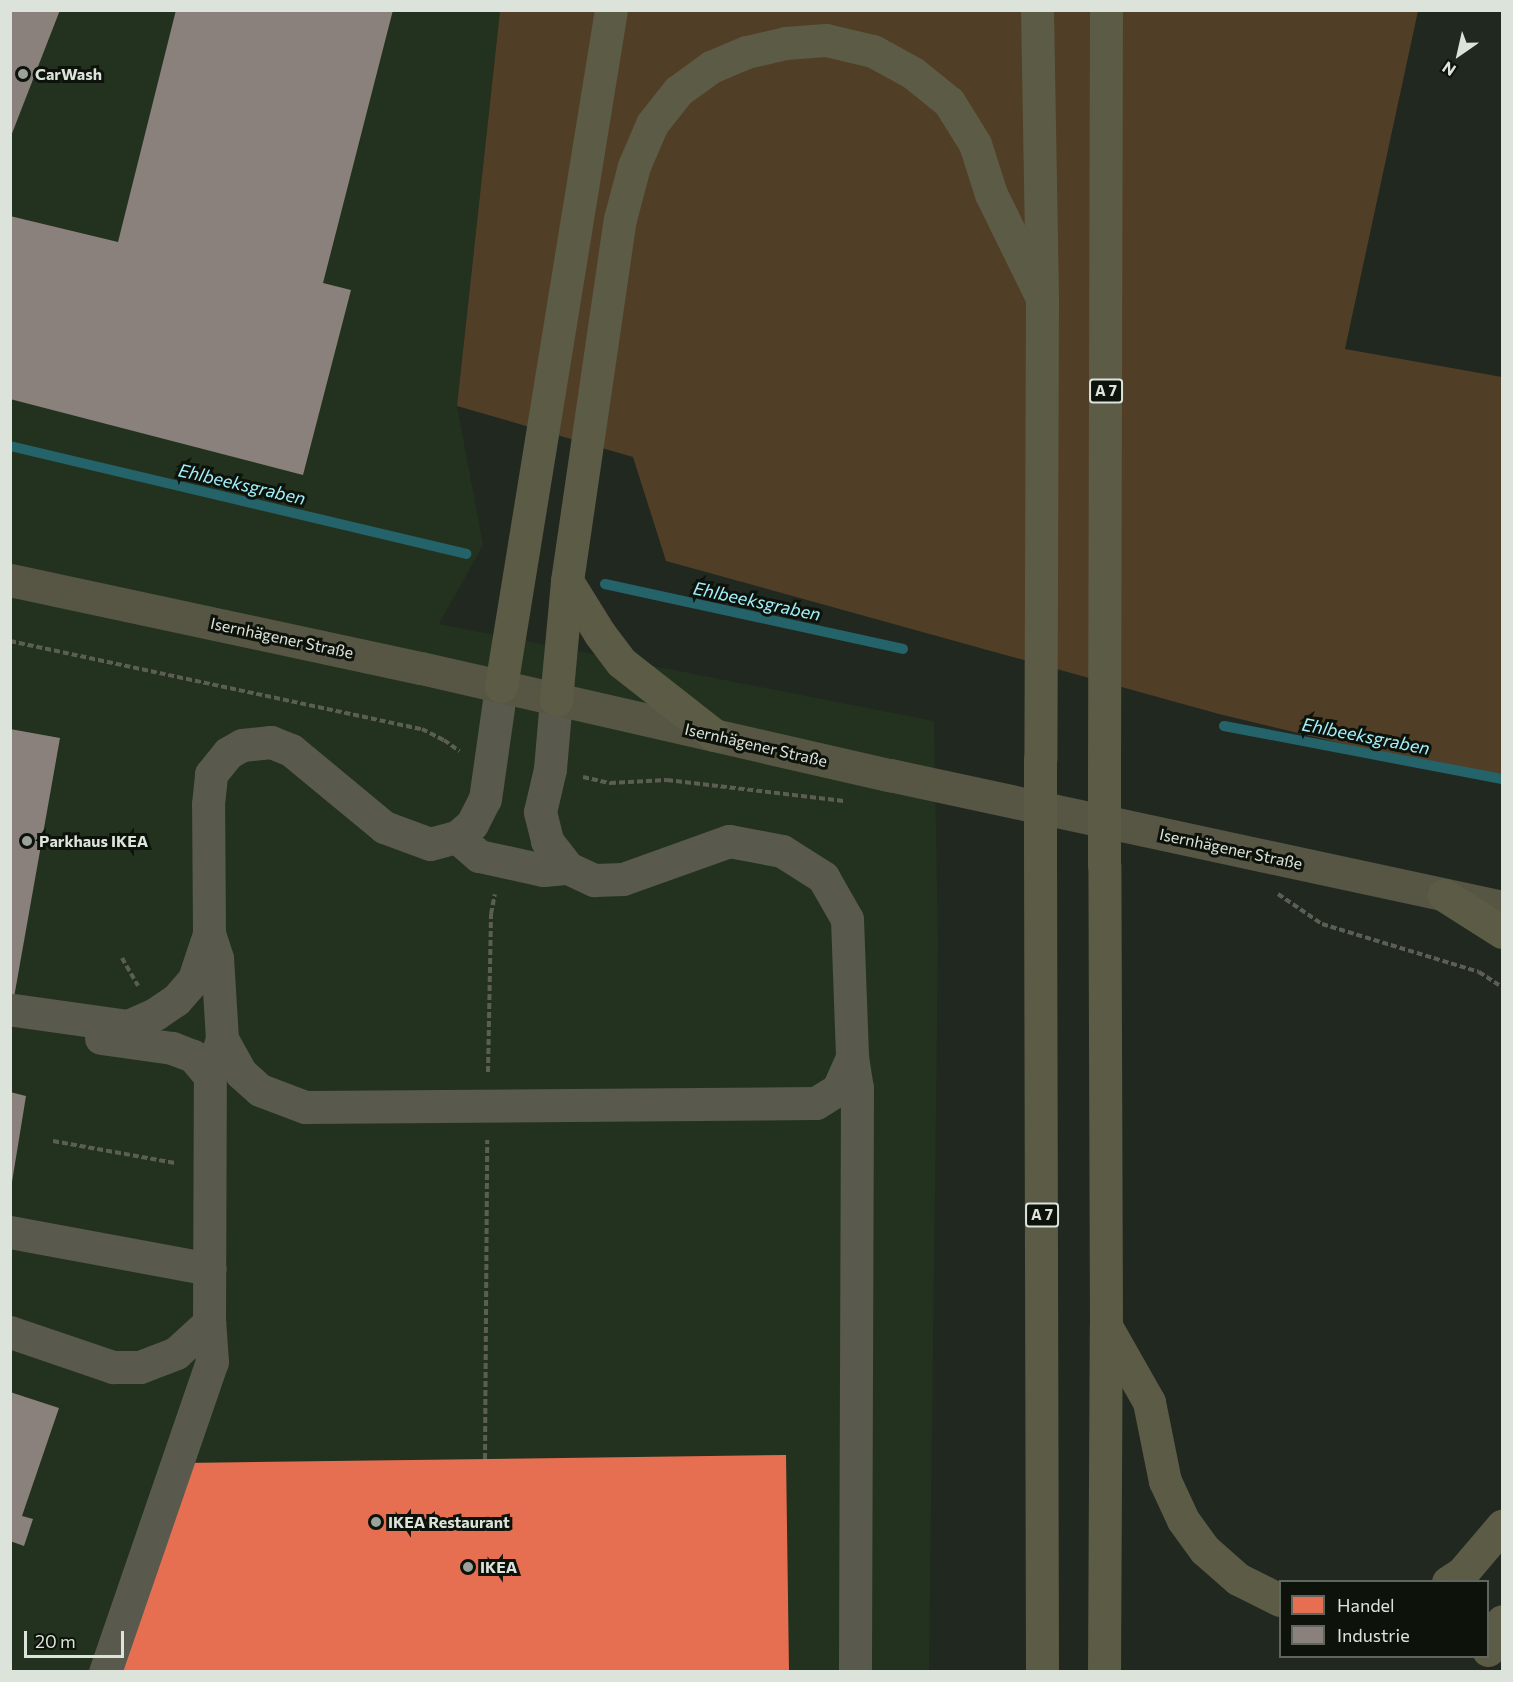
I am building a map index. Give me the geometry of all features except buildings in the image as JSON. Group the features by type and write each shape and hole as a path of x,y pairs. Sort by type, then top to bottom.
{"highway":[{"path":"501,686 611,10"},
{"name":"A 7","path":"1037,10 1042,298 1041,1671"},
{"name":"A 7","path":"1104,1671 1106,10"},
{"path":"556,700 567,581 620,219 634,166 652,124 678,91 711,67 747,52 785,43 826,39 873,51 913,73 949,102 975,144 991,194 1042,298"},
{"path":"567,581 600,634 621,662 714,735"},
{"path":"1444,895 1503,932"},
{"path":"1106,1326 1149,1402 1165,1481 1183,1520 1205,1550 1238,1579 1279,1599"},
{"path":"1450,1580 1462,1572 1503,1526"},
{"path":"1489,1648 1503,1621"},
{"path":"1474,1671 1482,1658"}],"main road":[{"name":"Isernhägener Straße","path":"10,580 1503,907"}],"street":[{"path":"105,1671 212,1362 209,1323 210,1076 222,1039 217,958 209,934 208,804 211,774 228,753 242,745 271,742 291,750 384,827 430,844 457,837 472,824 485,799 501,686"},
{"path":"556,700 550,769 540,812 547,841 568,868 594,880 623,879 729,841 782,851 823,876 847,918 852,1057 857,1088 855,1671"},
{"path":"457,837 479,856 543,870 568,868"},
{"path":"12,1017 128,1026 155,1014 176,1000 194,979 209,934"},
{"path":"12,1017 172,1048 193,1056 210,1076"},
{"path":"222,1039 241,1073 260,1090 305,1107 816,1103 838,1089 852,1057"},
{"path":"10,1232 210,1269"},
{"path":"10,1332 126,1367 176,1353 209,1323"}],"path":[{"path":"10,641 422,729 444,740 464,754 492,759"},
{"path":"550,769 610,783 667,780 850,802"},
{"path":"1277,894 1322,924 1479,972 1503,987"},
{"path":"53,1141 175,1163"}],"shaded area":[{"path":"11,11 500,11 457,406 483,545 439,624 934,721 938,943 929,1671 11,1672"},
{"path":"500,11 1418,11 1345,349 1502,377 1502,782 1219,714 666,561 633,457 457,406"}],"waterway":[{"name":"Ehlbeeksgraben","path":"10,446 466,554"},
{"name":"Ehlbeeksgraben","path":"605,584 903,649"},
{"name":"Ehlbeeksgraben","path":"1224,726 1502,779"}],"place":[{"name":"CarWash","path":"23,74"},
{"name":"Parkhaus IKEA","path":"27,841"},
{"name":"IKEA Restaurant","path":"376,1522"},
{"name":"IKEA","path":"468,1567"}]}
